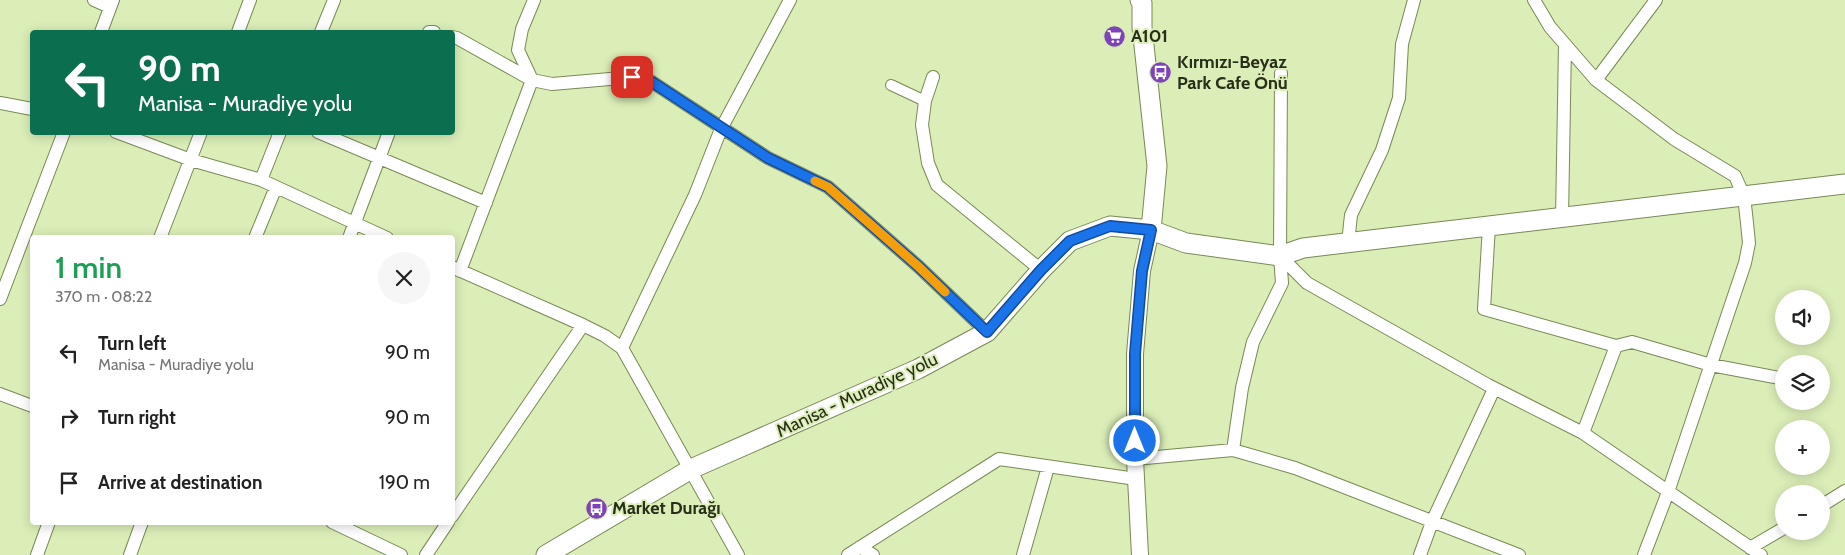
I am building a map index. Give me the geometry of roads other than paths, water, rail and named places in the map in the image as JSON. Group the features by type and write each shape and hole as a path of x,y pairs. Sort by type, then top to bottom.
{"main road":[{"path":"1144,1 1142,27 1157,166 1151,230"},
{"path":"1280,256 1302,248 1845,184"},
{"name":"Manisa - Muradiye yolu","path":"546,555 691,470 918,369 987,332 1041,270 1070,241 1110,226 1151,230 1186,243 1280,256"}],"street":[{"path":"94,0 112,4 102,30"},
{"path":"239,30 250,0"},
{"path":"322,30 334,0"},
{"path":"534,0 522,29 518,50 532,80 486,203 456,269 583,325 605,336 622,348 738,555"},
{"path":"622,348 694,195 721,129 790,0"},
{"path":"1348,243 1351,215 1382,150 1399,98 1402,44 1414,0"},
{"path":"1534,0 1550,27 1596,80 1674,139 1735,176 1744,196 1749,243 1745,263 1668,492 1644,555"},
{"path":"1596,80 1656,0"},
{"path":"455,38 532,80 552,84 632,77 652,82 768,158 828,187 919,267 987,332"},
{"path":"1562,218 1565,44"},
{"path":"1233,450 1242,388 1253,342 1282,283 1280,256 1281,73"},
{"path":"933,77 925,101 922,125 928,163 938,184 1041,270"},
{"path":"891,85 925,101"},
{"path":"0,103 30,110"},
{"path":"0,299 63,135"},
{"path":"124,135 191,160 261,180 381,235"},
{"path":"161,235 200,135"},
{"path":"261,180 279,135"},
{"path":"325,135 486,203"},
{"path":"350,235 388,135"},
{"path":"257,235 276,187"},
{"path":"1489,226 1484,310 1616,346 1632,342 1711,364 1775,377"},
{"path":"1143,554 1136,479 1135,354 1142,271 1151,230"},
{"path":"1280,256 1307,283 1494,389 1583,433 1756,552 1775,536"},
{"path":"455,512 583,325"},
{"path":"1583,433 1616,346"},
{"path":"1420,555 1432,522 1494,389"},
{"path":"0,394 30,405"},
{"path":"1136,459 1233,450 1295,468 1432,522 1499,551 1519,555"},
{"path":"848,555 999,459 1136,479"},
{"path":"1023,555 1048,467"},
{"path":"1830,501 1845,492"},
{"path":"37,555 48,525"},
{"path":"130,555 141,525"},
{"path":"338,525 401,555"},
{"path":"426,555 446,525"},
{"path":"860,547 873,555"}],"place":[{"name":"A101","path":"1115,36"},
{"name":"Kırmızı-Beyaz Park Cafe Önü","path":"1161,72"},
{"name":"Market Durağı","path":"596,508"}]}
